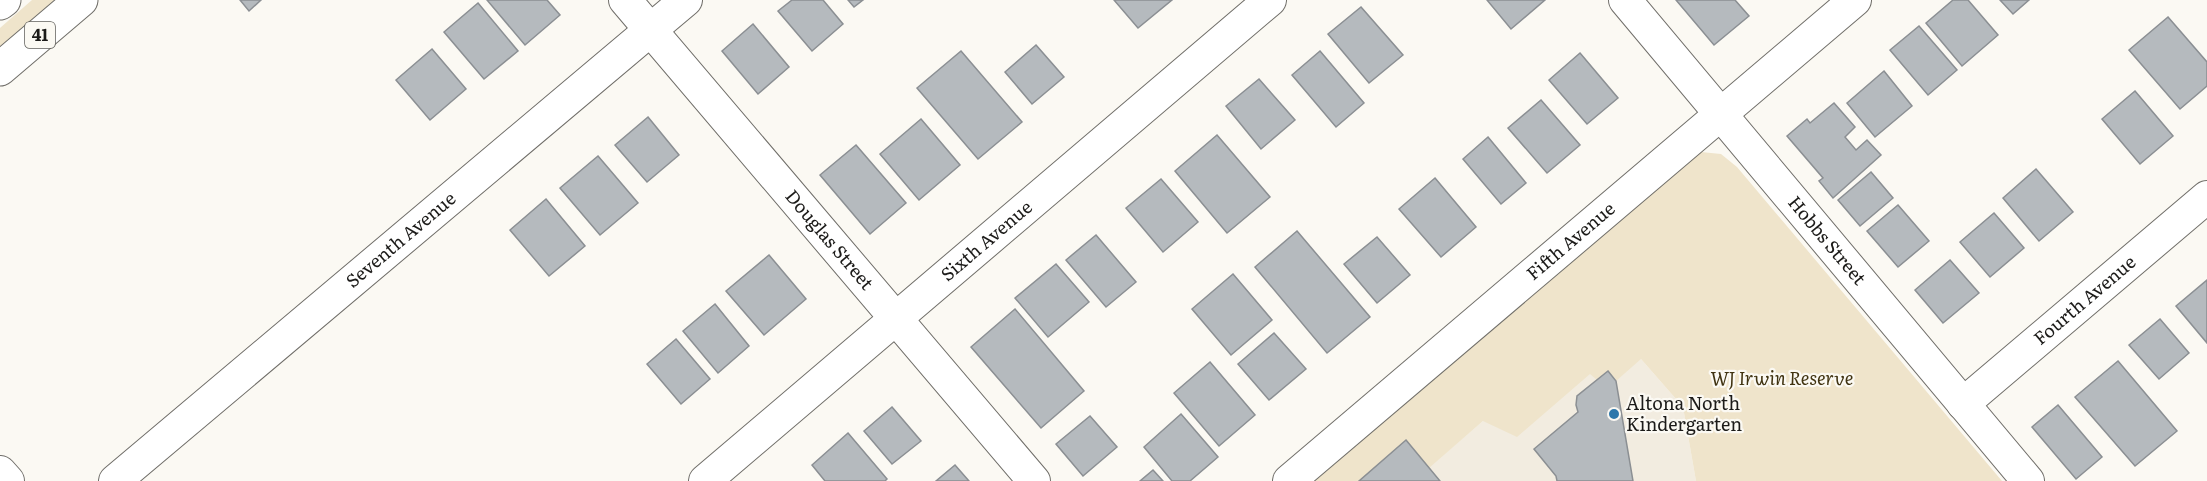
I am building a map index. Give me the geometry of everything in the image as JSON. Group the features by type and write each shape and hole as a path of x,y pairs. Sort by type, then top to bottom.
{"main road":[{"path":"0,3 4,0"},
{"name":"41","path":"0,69 81,0"}],"street":[{"name":"Douglas Street","path":"625,0 1034,481"},
{"name":"Seventh Avenue","path":"115,481 687,0"},
{"name":"Sixth Avenue","path":"705,481 1270,0"},
{"name":"Hobbs Street","path":"1625,0 2028,481"},
{"name":"Fifth Avenue","path":"1289,481 1855,0"},
{"name":"Fourth Avenue","path":"1963,404 2207,197"},
{"path":"0,472 8,481"}],"shaded area":[{"name":"Altona North Kindergarten","path":"1641,359 1683,407 1696,481 1359,481 1406,440 1429,467 1483,421 1590,373 1608,371"}],"green space":[{"path":"32,0 55,0 0,51 0,28"},
{"name":"WJ Irwin Reserve","path":"1701,152 1721,154 1737,167 2002,481 1696,481 1683,407 1641,359 1616,381 1608,371 1597,380 1590,374 1517,437 1483,421 1429,468 1406,440 1359,481 1313,481 1681,166"}],"building":[{"path":"240,0 261,0 249,11"},
{"path":"487,0 547,0 560,15 525,45"},
{"path":"792,0 823,0 843,24 812,51 778,11"},
{"path":"848,0 863,0 854,7"},
{"path":"1114,0 1172,0 1138,28"},
{"path":"1487,0 1545,0 1511,29"},
{"path":"1676,0 1735,0 1749,16 1714,45"},
{"path":"1953,0 1968,0 1998,35 1962,66 1926,23"},
{"path":"2000,0 2029,0 2013,14"},
{"path":"478,3 518,51 484,79 444,32"},
{"path":"1361,7 1403,55 1369,83 1328,34"},
{"path":"2168,17 2207,62 2207,86 2180,109 2129,50"},
{"path":"753,24 789,67 758,94 722,51"},
{"path":"1919,26 1957,70 1928,95 1890,50"},
{"path":"1036,45 1064,77 1032,104 1005,72"},
{"path":"432,49 466,89 430,120 396,80"},
{"path":"961,51 1022,122 978,159 917,88"},
{"path":"1320,51 1364,103 1336,127 1292,75"},
{"path":"1580,53 1618,98 1587,124 1549,80"},
{"path":"1884,71 1912,106 1875,137 1847,103"},
{"path":"1259,79 1295,120 1261,149 1226,106"},
{"path":"2135,91 2173,136 2140,164 2102,119"},
{"path":"1541,100 1580,145 1547,173 1508,128"},
{"path":"1834,103 1855,127 1845,137 1856,150 1867,140 1881,155 1833,198 1819,181 1823,178 1787,136 1807,119 1810,123"},
{"path":"648,117 679,155 647,182 615,145"},
{"path":"921,119 960,165 919,200 880,154"},
{"path":"1217,135 1270,197 1227,233 1175,171"},
{"path":"1488,137 1526,183 1501,204 1463,159"},
{"path":"856,145 906,203 870,234 820,175"},
{"path":"598,156 638,203 600,235 560,188"},
{"path":"2036,169 2073,212 2039,241 2003,198"},
{"path":"1871,172 1893,198 1860,226 1838,200"},
{"path":"1435,178 1476,227 1441,257 1399,209"},
{"path":"1161,179 1198,222 1163,252 1126,208"},
{"path":"546,199 585,246 549,276 510,230"},
{"path":"1898,205 1929,241 1898,267 1867,231"},
{"path":"1994,213 2024,248 1990,277 1960,242"},
{"path":"1297,231 1370,317 1327,353 1255,267"},
{"path":"1096,235 1136,282 1106,307 1066,260"},
{"path":"1377,237 1410,275 1377,303 1344,264"},
{"path":"769,255 806,299 764,335 726,291"},
{"path":"1950,260 1979,293 1943,323 1915,290"},
{"path":"1056,264 1089,302 1048,337 1015,298"},
{"path":"1233,274 1272,320 1231,355 1192,309"},
{"path":"2207,280 2207,343 2176,306"},
{"path":"715,304 749,346 718,373 683,331"},
{"path":"1015,309 1084,391 1041,428 971,347"},
{"path":"2160,319 2189,353 2159,379 2129,345"},
{"path":"1274,333 1306,369 1269,400 1238,364"},
{"path":"676,339 710,379 681,404 647,364"},
{"path":"2118,361 2177,431 2135,466 2075,397"},
{"path":"1210,362 1255,415 1219,446 1174,393"},
{"path":"1608,371 1616,381 1633,481 1557,481 1556,476 1534,449 1578,412 1577,396"},
{"path":"2058,405 2102,457 2076,479 2032,427"},
{"path":"892,407 921,441 892,464 864,431"},
{"path":"1181,414 1218,457 1190,481 1172,481 1144,447"},
{"path":"1090,416 1117,447 1083,476 1056,444"},
{"path":"848,433 887,479 885,481 825,481 812,465"},
{"path":"1406,440 1440,481 1359,481"},
{"path":"955,465 969,481 936,481"},
{"path":"1153,470 1163,481 1140,481"}],"place":[{"name":"Altona North Kindergarten","path":"1614,414"}]}
